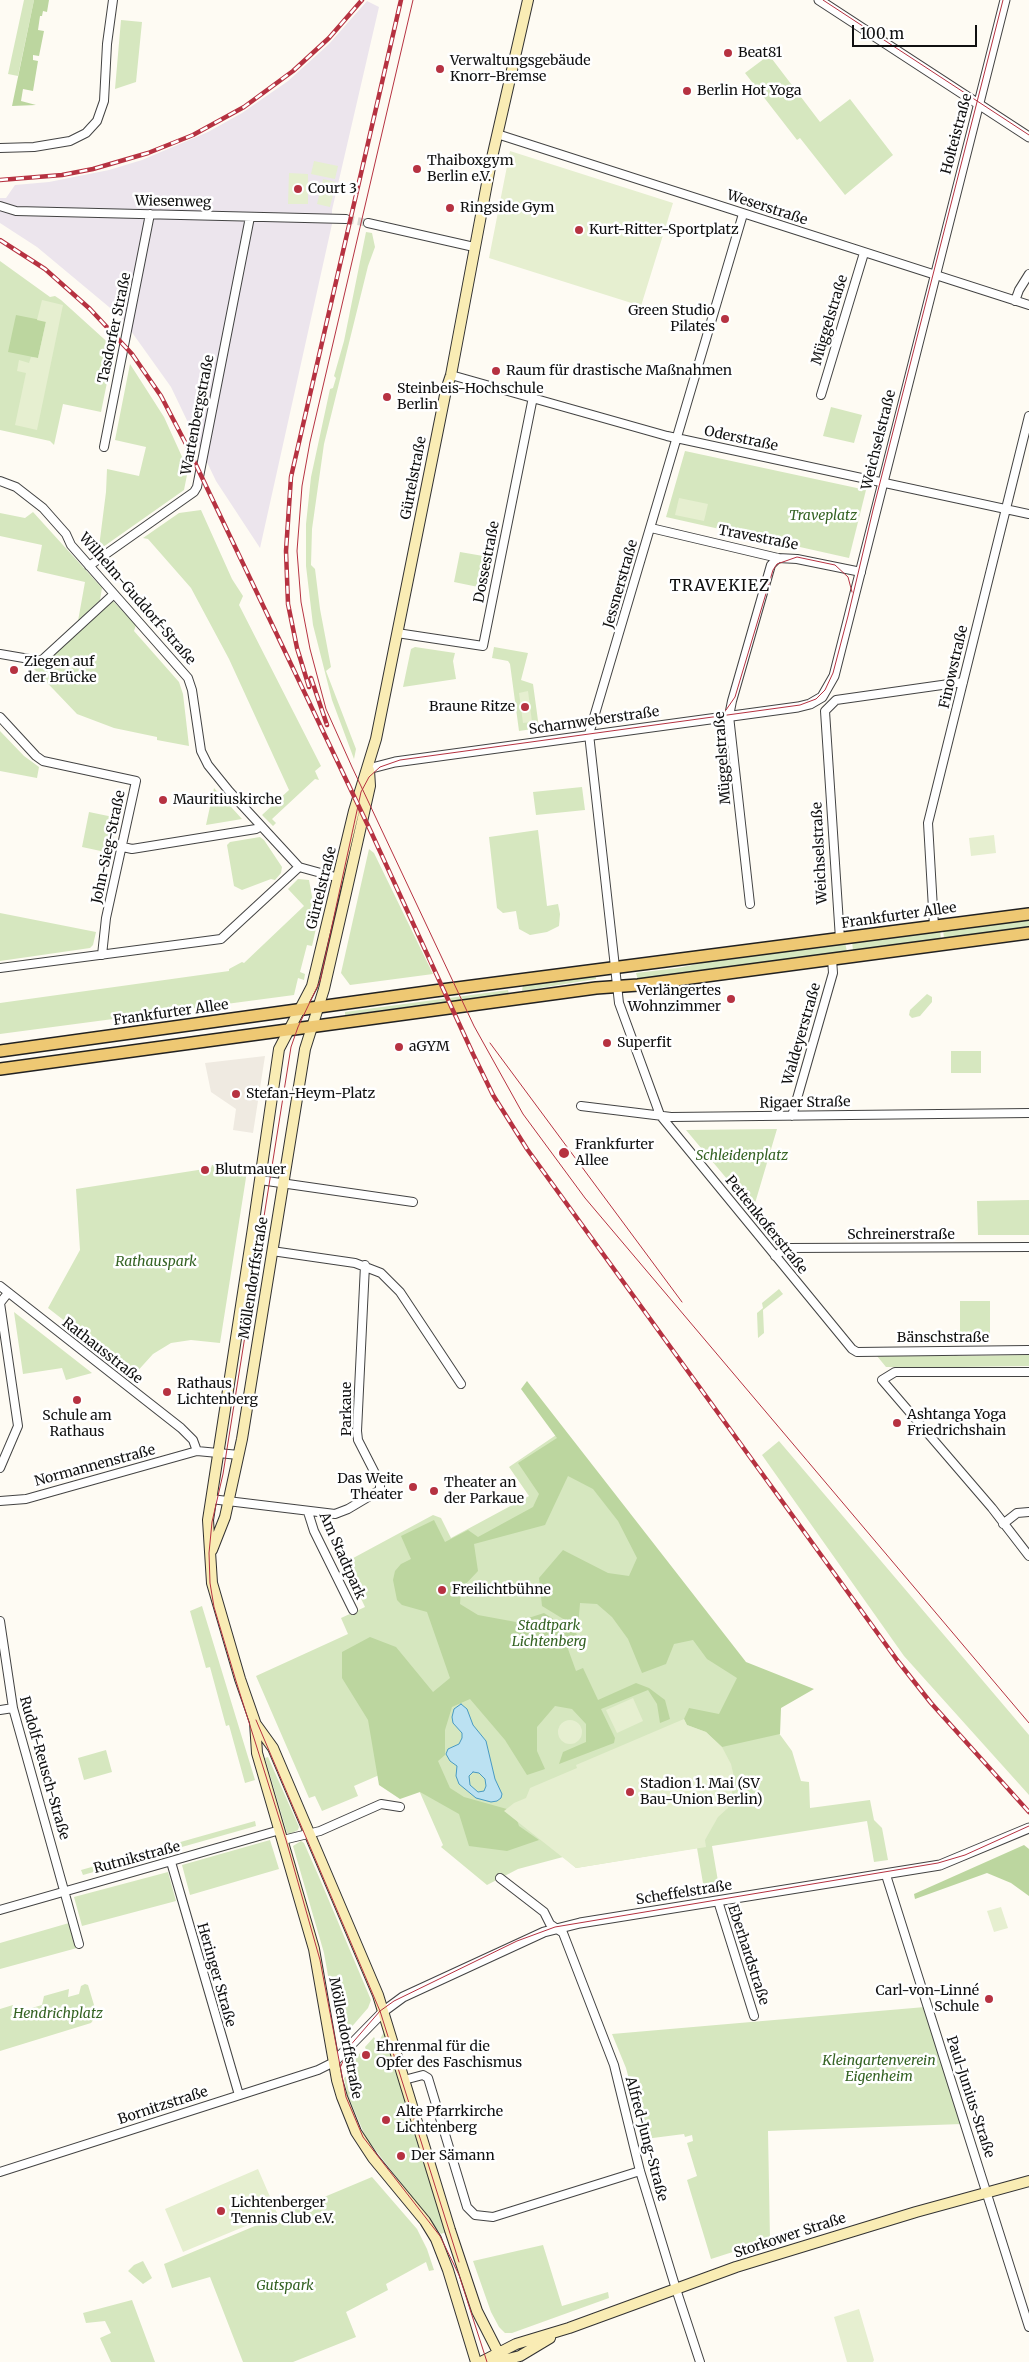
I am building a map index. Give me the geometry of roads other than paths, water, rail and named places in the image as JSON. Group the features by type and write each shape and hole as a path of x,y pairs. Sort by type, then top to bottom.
{"main road":[{"name":"Gürtelstraße","path":"298,1011 312,986 354,811 363,779 368,769 450,375 497,134 528,0"},
{"name":"Gürtelstraße","path":"318,1008 324,989 370,786 368,769"},
{"name":"Frankfurter Allee","path":"0,1051 1029,914"},
{"path":"0,1068 312,1025 1029,933"},
{"name":"Möllendorffstraße","path":"211,1551 223,1526 229,1501 305,1049 318,1008"},
{"name":"Möllendorffstraße","path":"298,1011 279,1049 218,1452 208,1520 212,1583 240,1679 255,1722 273,1748 354,1936 384,2011 477,2311 500,2360"},
{"name":"Möllendorffstraße","path":"255,1722 256,1753 314,1949 342,2097 356,2132 374,2158 425,2221 436,2239 448,2270 476,2362"},
{"name":"Storkower Straße","path":"481,2362 500,2360 516,2344 564,2330 676,2289 855,2230 1029,2181"}],"street":[{"path":"0,148 34,147 70,141 86,133 98,121 104,101 107,44 113,0"},
{"path":"820,0 1029,137"},
{"name":"Holteistraße","path":"935,274 980,104 1005,0"},
{"name":"Weserstraße","path":"497,134 1029,305"},
{"name":"Wiesenweg","path":"0,206 16,211 346,219"},
{"name":"Tasdorfer Straße","path":"104,447 150,214"},
{"name":"Jessnerstraße","path":"614,968 588,736 743,214"},
{"name":"Wartenbergstraße","path":"89,566 194,492 197,487 250,217"},
{"path":"368,223 474,247"},
{"name":"Müggelstraße","path":"821,396 864,252"},
{"name":"Weichselstraße","path":"822,697 834,676 935,274"},
{"path":"1015,300 1029,274"},
{"name":"Oderstraße","path":"450,375 677,438 1029,514"},
{"name":"Dossestraße","path":"397,633 483,646 533,397"},
{"name":"Finowstraße","path":"934,926 928,823 1029,416"},
{"name":"Wilhelm-Guddorf-Straße","path":"0,481 16,487 43,508 66,534 71,545 188,678 192,690 203,758 299,867"},
{"name":"Travestraße","path":"651,528 778,558 796,559 861,572"},
{"name":"Müggelstraße","path":"750,904 730,716 732,701 771,565 778,558"},
{"path":"0,654 41,661 114,594"},
{"name":"Weichselstraße","path":"840,939 825,711 828,705 836,700 963,682"},
{"name":"Scharnweberstraße","path":"368,769 396,762 806,705 822,697"},
{"name":"John-Sieg-Straße","path":"0,717 36,756 43,761 136,781 106,918 102,955"},
{"path":"123,847 132,849 256,829 261,826"},
{"path":"0,968 221,939 299,867 339,878"},
{"name":"Waldeyerstraße","path":"792,1116 833,973 832,959"},
{"name":"Pettenkoferstraße","path":"614,968 619,1005 660,1115 775,1256 857,1352"},
{"name":"Rigaer Straße","path":"581,1106 660,1115 792,1116 1029,1113"},
{"path":"260,1180 412,1202"},
{"name":"Schreinerstraße","path":"775,1256 787,1248 1029,1247"},
{"path":"272,1251 365,1265 381,1273 400,1292 461,1384"},
{"name":"Parkaue","path":"211,1499 335,1514 342,1512 380,1490 380,1483 358,1440 357,1431 365,1265"},
{"name":"Rathausstraße","path":"0,1286 180,1428 193,1440 197,1451"},
{"path":"0,1468 18,1426 0,1303 8,1293"},
{"name":"Bänschstraße","path":"857,1352 1029,1350"},
{"path":"1029,1372 895,1372 882,1380 992,1508 1029,1556"},
{"path":"197,1451 238,1455"},
{"name":"Normannenstraße","path":"0,1501 26,1498 197,1451"},
{"name":"Am Stadtpark","path":"308,1512 314,1531 353,1610"},
{"path":"1003,1524 1017,1513 1029,1512"},
{"name":"Rudolf-Reusch-Straße","path":"0,1622 13,1708 64,1891"},
{"path":"0,1710 13,1708"},
{"path":"283,1840 320,1831 382,1804 400,1806"},
{"name":"Scheffelstraße","path":"334,2062 384,2011 412,1992 521,1942 557,1929 940,1866 1029,1828"},
{"name":"Rutnikstraße","path":"0,1910 280,1830"},
{"name":"Heringer Straße","path":"171,1862 238,2095"},
{"name":"Paul-Junius-Straße","path":"886,1875 1029,2327"},
{"path":"500,1878 544,1912 550,1924 557,1929"},
{"path":"64,1891 79,1944"},
{"name":"Eberhardstraße","path":"718,1901 754,2016"},
{"name":"Alfred-Jung-Straße","path":"557,1929 563,1933 614,2065 640,2171 700,2362"},
{"name":"Bornitzstraße","path":"0,2172 317,2070 334,2062"},
{"path":"404,2080 423,2075 428,2078 467,2207 474,2215 493,2217 640,2171"}],"water":[{"path":"461,1704 467,1709 473,1725 486,1741 495,1779 502,1794 501,1798 497,1801 491,1802 476,1798 459,1784 456,1776 457,1766 450,1761 446,1754 448,1749 459,1744 462,1738 462,1733 453,1723 454,1709","holes":["473,1772 479,1773 485,1779 486,1786 484,1791 478,1792 470,1785 469,1776"]}],"tunnel":[{"path":"346,219 368,223"}],"tram line":[{"path":"413,0 310,442 302,486 297,551 301,602 310,649 326,709 474,1026 523,1114 585,1198 1029,1723"},
{"path":"823,0 1029,135"},
{"path":"487,2362 459,2275 440,2236 363,2137 346,2097 320,1960 286,1840 214,1607 210,1583 209,1553 212,1522 223,1474 291,1047 298,1027 320,981 361,792 369,777 380,767 400,760 800,705 816,699 825,690 833,673 848,616 873,510 1003,0"},
{"path":"719,717 735,697 773,570 777,564 797,557 835,565 848,577 852,592"},
{"path":"490,1043 682,1302"},
{"path":"256,1720 380,2011 459,2262"},
{"path":"341,2066 348,2048 380,2011 394,2001 517,1941 555,1927 938,1863 965,1855 1029,1826"}],"railway":[{"path":"0,180 62,175 93,169 148,153 193,135 244,107 293,71 329,38 362,0"},
{"path":"309,687 297,648 288,604 286,551 291,477 401,0"},
{"path":"0,240 45,269 90,309 132,354 161,396 186,444 372,834 473,1054 493,1095 527,1149 897,1660 931,1703 1029,1812"},
{"path":"311,678 327,725"}],"place":[{"name":"Beat81","path":"728,53"},
{"name":"Verwaltungsgebäude Knorr-Bremse","path":"440,69"},
{"name":"Berlin Hot Yoga","path":"687,91"},
{"name":"Thaiboxgym Berlin e.V.","path":"417,169"},
{"name":"Court 3","path":"298,189"},
{"name":"Ringside Gym","path":"450,208"},
{"name":"Kurt-Ritter-Sportplatz","path":"579,230"},
{"name":"Green Studio Pilates","path":"725,319"},
{"name":"Raum für drastische Maßnahmen","path":"496,371"},
{"name":"Steinbeis-Hochschule Berlin","path":"387,397"},
{"name":"Ziegen auf der Brücke","path":"14,670"},
{"name":"Braune Ritze","path":"525,707"},
{"name":"Mauritiuskirche","path":"163,800"},
{"name":"Verlängertes Wohnzimmer","path":"731,999"},
{"name":"Superfit","path":"607,1043"},
{"name":"aGYM","path":"399,1047"},
{"name":"Stefan-Heym-Platz","path":"236,1094"},
{"name":"Frankfurter Allee","path":"564,1153"},
{"name":"Blutmauer","path":"205,1170"},
{"name":"Rathaus Lichtenberg","path":"167,1392"},
{"name":"Schule am Rathaus","path":"77,1400"},
{"name":"Ashtanga Yoga Friedrichshain","path":"897,1423"},
{"name":"Das Weite Theater","path":"413,1487"},
{"name":"Theater an der Parkaue","path":"434,1491"},
{"name":"Freilichtbühne","path":"442,1590"},
{"name":"Stadion 1. Mai (SV Bau-Union Berlin)","path":"630,1792"},
{"name":"Carl-von-Linné Schule","path":"989,1999"},
{"name":"Ehrenmal für die Opfer des Faschismus","path":"366,2055"},
{"name":"Alte Pfarrkirche Lichtenberg","path":"386,2120"},
{"name":"Der Sämann","path":"401,2156"},
{"name":"Lichtenberger Tennis Club e.V.","path":"221,2211"}],"district":[{"name":"TRAVEKIEZ","path":"720,586"}],"park label":[{"name":"Traveplatz","path":"823,516"},
{"name":"Schleidenplatz","path":"742,1156"},
{"name":"Rathauspark","path":"156,1262"},
{"name":"Stadtpark Lichtenberg","path":"549,1634"},
{"name":"Hendrichplatz","path":"58,2014"},
{"name":"Kleingartenverein Eigenheim","path":"879,2070"},
{"name":"Gutspark","path":"285,2286"}]}
